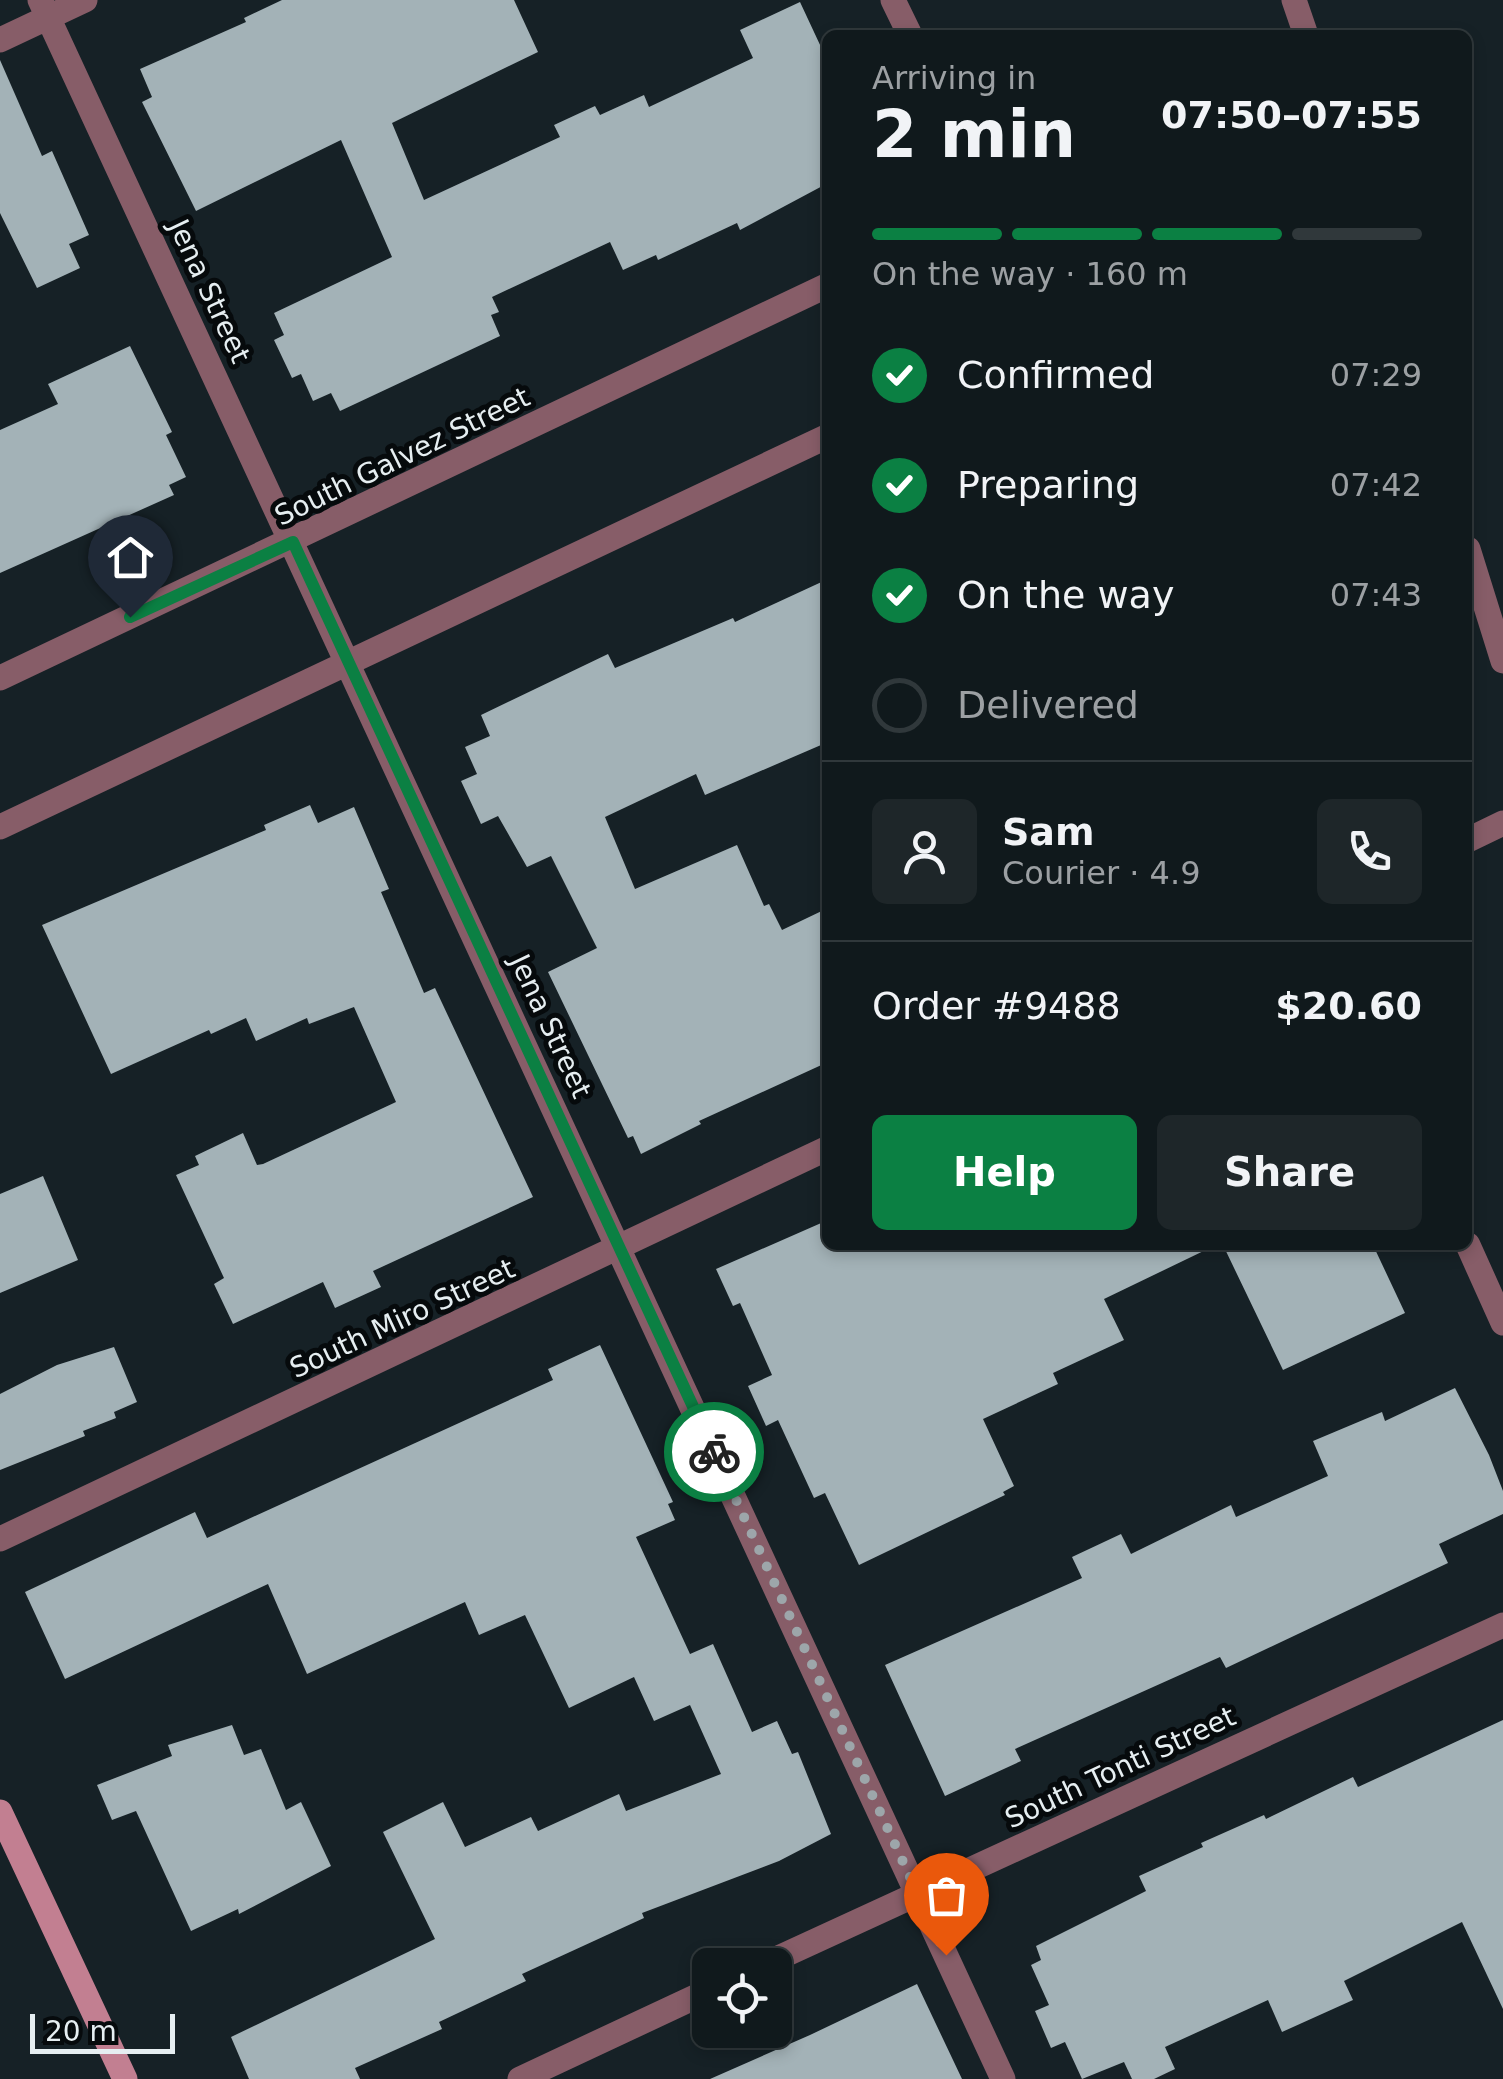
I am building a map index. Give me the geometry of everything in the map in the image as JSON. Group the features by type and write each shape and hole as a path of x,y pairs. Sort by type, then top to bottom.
{"main road":[{"path":"0,1812 125,2079"}],"street":[{"path":"0,40 45,8 84,0"},
{"path":"893,0 908,30"},
{"path":"1303,2 1306,30"},
{"name":"Jena Street","path":"45,8 1003,2079"},
{"name":"South Galvez Street","path":"0,678 822,288"},
{"path":"0,827 822,439"},
{"path":"1472,561 1503,661"},
{"path":"1472,838 1503,823"},
{"name":"South Miro Street","path":"0,1539 822,1151"},
{"path":"1471,1250 1503,1323"},
{"name":"South Tonti Street","path":"792,1951 1503,1625"},
{"path":"520,2079 692,1998"}],"building":[{"path":"282,0 514,0 538,52 392,123 424,200 560,137 554,125 595,106 600,115 644,95 649,107 753,58 740,30 800,2 822,49 822,186 740,230 737,223 658,260 656,255 623,270 610,242 492,297 499,312 491,315 500,336 340,411 331,393 313,401 301,374 292,378 274,340 284,335 274,313 392,257 341,140 196,211 142,102 152,97 140,69 246,22 244,18"},
{"path":"0,60 42,156 52,151 89,235 69,244 80,268 37,288 0,213"},
{"path":"130,346 172,432 166,435 186,477 169,485 174,495 0,573 0,430 58,404 48,384"},
{"path":"822,582 822,745 705,795 696,774 605,817 635,889 737,845 764,906 769,904 782,930 822,911 822,1065 699,1121 701,1124 641,1154 633,1136 628,1138 548,972 597,948 551,856 527,867 498,816 481,824 461,781 477,774 465,747 490,736 481,715 608,654 615,668 733,618 735,622"},
{"path":"310,805 318,823 354,807 389,889 381,892 424,993 435,988 533,1197 373,1271 381,1287 335,1308 323,1282 233,1324 214,1284 224,1278 176,1175 199,1165 195,1156 243,1133 257,1165 263,1164 396,1102 354,1007 309,1024 307,1018 256,1041 246,1018 211,1034 209,1030 111,1074 42,925 266,830 264,825"},
{"path":"43,1176 78,1260 0,1293 0,1194"},
{"path":"822,1223 822,1250 1206,1250 1104,1299 1124,1340 1053,1373 1058,1384 983,1419 1014,1486 1003,1492 1005,1495 859,1565 825,1493 814,1498 778,1420 766,1426 748,1386 772,1375 740,1303 733,1306 716,1269"},
{"path":"1225,1250 1375,1250 1405,1313 1283,1370"},
{"path":"600,1345 673,1502 668,1504 675,1520 636,1537 690,1654 713,1644 752,1732 777,1721 792,1754 798,1752 831,1834 779,1861 642,1913 644,1918 522,1974 526,1981 439,2022 442,2029 355,2068 360,2079 249,2079 231,2037 435,1939 383,1832 443,1802 465,1847 531,1817 538,1831 619,1794 626,1811 721,1774 690,1705 654,1721 634,1677 569,1708 525,1615 479,1635 465,1602 307,1674 268,1584 65,1679 25,1592 195,1512 207,1538 553,1380 548,1369"},
{"path":"114,1347 137,1402 114,1412 116,1418 83,1431 85,1436 0,1470 0,1394 57,1365"},
{"path":"1455,1388 1503,1491 1503,1514 1439,1544 1448,1563 1226,1668 1220,1657 1015,1749 1021,1761 945,1796 885,1665 1082,1578 1072,1557 1121,1534 1131,1554 1231,1505 1236,1517 1328,1476 1313,1441 1382,1412 1385,1421"},
{"path":"1503,1720 1503,2009 1462,1922 1344,1981 1353,2000 1282,2032 1268,2000 1165,2047 1175,2069 1154,2079 1132,2079 1124,2062 1082,2079 1065,2042 1051,2048 1035,2011 1049,2005 1031,1965 1041,1960 1036,1946 1146,1891 1139,1876 1203,1847 1201,1843 1264,1815 1266,1819 1353,1777 1358,1787"},
{"path":"232,1725 244,1755 261,1749 286,1810 301,1802 331,1866 239,1914 238,1909 191,1931 136,1811 112,1820 97,1785 172,1756 168,1745"},
{"path":"917,1984 962,2079 710,2079 780,2048 792,2048 792,2043"}],"way so far":[{"path":"714,1452 946,1955"}],"route":[{"path":"130,617 293,542 714,1452"}]}
